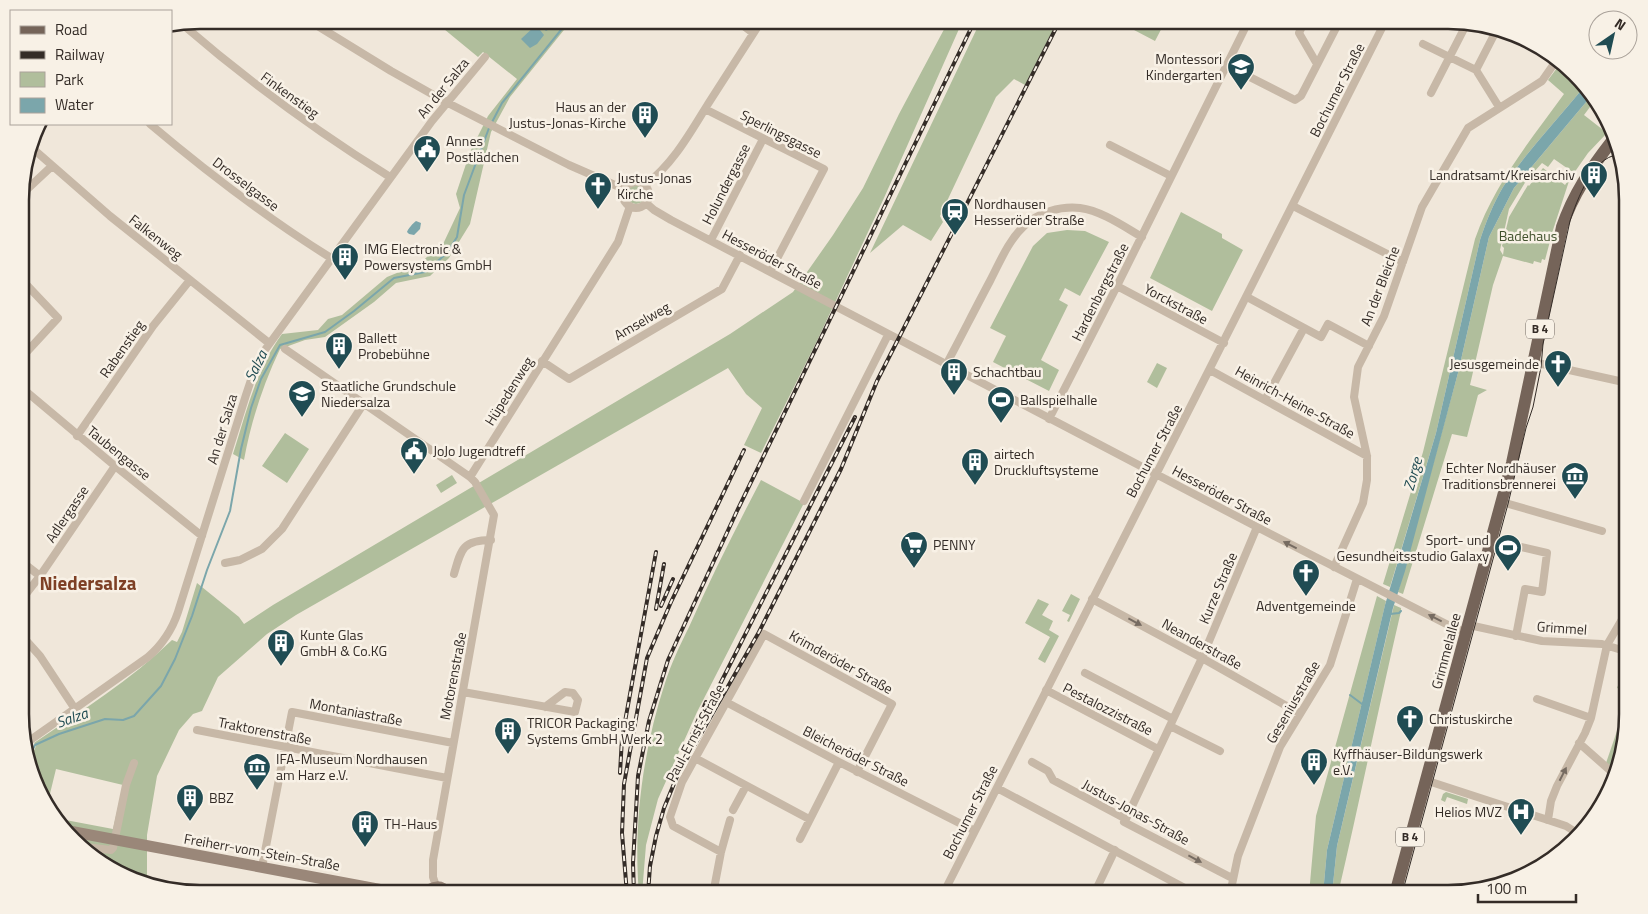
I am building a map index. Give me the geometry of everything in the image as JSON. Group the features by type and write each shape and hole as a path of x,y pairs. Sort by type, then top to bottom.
{"main road":[{"name":"Grimmelallee","path":"1396,885 1502,502 1562,227 1568,208 1583,181 1610,146"},
{"name":"Freiherr-vom-Stein-Straße","path":"76,832 357,885"}],"street":[{"name":"Finkenstieg","path":"188,29 278,103 332,141 390,177"},
{"path":"323,29 446,102 569,165 624,189"},
{"path":"747,29 753,34"},
{"path":"645,185 669,162 687,139 756,29"},
{"name":"Hardenbergstraße","path":"1049,419 1142,237 1244,29"},
{"path":"1300,29 1299,32 1316,64"},
{"path":"1226,65 1295,100 1301,96 1335,29"},
{"name":"Bochumer Straße","path":"948,885 1382,29"},
{"path":"1431,93 1464,30"},
{"path":"1476,70 1493,35"},
{"path":"1423,44 1476,70 1499,107"},
{"name":"An der Salza","path":"31,739 148,657 162,643 174,624 254,371 269,343 446,102 485,57"},
{"name":"An der Bleiche","path":"1334,567 1363,503 1367,480 1367,456 1354,397 1358,367 1384,316 1422,207 1468,128 1542,80 1553,65"},
{"name":"Sperlingsgasse","path":"705,109 824,169 770,272"},
{"name":"Drosselgasse","path":"151,125 227,187 285,229 331,258"},
{"name":"Holundergasse","path":"711,240 763,139"},
{"path":"1110,145 1171,176"},
{"name":"Falkenweg","path":"36,152 110,216 269,343"},
{"path":"30,187 52,166"},
{"path":"641,182 645,185 649,193 646,203 641,207 630,206 623,199 624,189 629,183 641,182"},
{"name":"Hesseröder Straße","path":"646,203 671,220 946,366 1454,628 1468,629"},
{"name":"Hüpedenweg","path":"470,476 618,242 630,206"},
{"path":"1293,206 1403,262"},
{"path":"946,366 1008,246 1033,218 1058,209 1082,209 1104,216 1142,237"},
{"name":"Amselweg","path":"542,361 569,379 722,289 740,256"},
{"name":"Rabenstieg","path":"77,436 153,326 190,280"},
{"name":"Yorckstraße","path":"1117,286 1224,343"},
{"path":"29,287 58,318 29,349"},
{"path":"1247,297 1321,337 1328,324 1369,346"},
{"path":"1265,400 1304,328"},
{"path":"804,501 888,335"},
{"path":"285,349 470,476"},
{"path":"1533,362 1619,380"},
{"name":"Heinrich-Heine-Straße","path":"1210,370 1367,456"},
{"name":"Taubengasse","path":"29,394 77,436 202,536"},
{"path":"225,564 240,560 262,549 282,529 364,404"},
{"name":"Adlergasse","path":"29,590 115,466"},
{"name":"Motorenstraße","path":"436,885 432,872 433,860 494,515 470,476"},
{"path":"1502,502 1602,531"},
{"name":"Kurze Straße","path":"1202,658 1257,527"},
{"path":"454,574 459,556 466,545 476,540 491,540"},
{"name":"Grimmel","path":"1491,540 1547,553 1542,592 1525,589 1516,636"},
{"path":"29,567 40,576"},
{"name":"Geseniusstraße","path":"1231,885 1238,856 1280,747 1330,665 1357,579"},
{"name":"Neanderstraße","path":"1092,599 1299,713"},
{"path":"1548,820 1554,794 1592,718 1607,645 1619,625"},
{"name":"Grimmel","path":"1468,629 1542,640 1597,643 1619,649"},
{"name":"Paul-Ernst-Straße","path":"721,852 673,826 670,816 682,782 764,634"},
{"name":"Krimderöder Straße","path":"764,634 892,704 857,772"},
{"path":"29,644 40,656 75,709"},
{"name":"Pestalozzistraße","path":"1126,819 1202,658"},
{"name":"Pestalozzistraße","path":"1085,673 1220,751"},
{"name":"Pestalozzistraße","path":"1046,690 1158,749"},
{"path":"463,692 544,707"},
{"path":"1537,699 1592,718"},
{"name":"Bleicheröder Straße","path":"726,702 857,772 975,831"},
{"name":"Montaniastraße","path":"262,867 292,712 453,744"},
{"name":"Traktorenstraße","path":"198,730 447,778"},
{"path":"1579,744 1610,770"},
{"path":"695,758 809,819"},
{"path":"800,839 839,762"},
{"name":"Justus-Jonas-Straße","path":"1032,762 1048,770 1053,780 1126,819 1124,822 1232,878"},
{"path":"92,847 111,850 126,785 134,763"},
{"path":"1425,780 1566,826 1573,831"},
{"path":"733,810 746,786"},
{"path":"997,788 1179,885"},
{"path":"715,885 730,820"},
{"path":"1098,885 1115,850"}],"green space":[{"path":"444,29 565,29 510,97 491,132 470,224 449,258 430,276 396,283 374,302 325,337 305,340 280,349 258,403 244,460 233,454 258,377 282,334 318,330 328,319 342,315 387,277 419,264 444,242 460,208 456,194 470,152 488,116 517,79 483,52 478,57"},
{"path":"944,29 959,29 884,198 816,343 761,453 744,445 762,408 746,394 728,368 296,615 267,634 218,677 202,711 193,714 179,730 157,776 147,835 147,876 114,862 87,843 71,827 66,820 113,829 123,785 56,769 50,795 42,780 35,758 34,752 36,746 34,743 123,682 172,640 177,642 182,632 197,583 239,617 244,624 730,334 793,292 863,188 899,114"},
{"path":"977,29 1053,29 1025,85 1014,79 996,97 940,216 943,222 931,241 903,225 870,253"},
{"path":"1132,29 1161,29 1155,41"},
{"path":"1557,68 1580,92 1512,174 1499,193 1487,220 1480,240 1436,433 1390,587 1383,584 1423,452 1475,239 1492,200 1514,163 1564,94 1548,80"},
{"name":"Badehaus","path":"1587,101 1591,106 1584,115 1606,134 1588,153 1574,173 1554,159 1548,167 1542,163 1526,181 1509,209 1500,250 1503,255 1504,248 1502,246 1509,217 1528,185 1543,168 1565,185 1570,178 1545,260 1542,259 1541,263 1534,261 1533,264 1503,256 1493,285 1470,385 1487,390 1478,395 1467,437 1452,434 1403,594 1398,592 1458,373 1489,237 1514,188"},
{"path":"636,184 643,187 646,194 643,201 636,204 629,201 626,194 629,187"},
{"path":"1181,212 1222,234 1222,238 1243,250 1212,311 1150,278"},
{"path":"1067,230 1085,231 1109,242 1080,296 1065,288 1059,300 1068,305 1041,360 1059,370 1049,391 993,362 1006,336 990,328 1033,246 1047,233"},
{"path":"1157,363 1167,368 1157,388 1147,382"},
{"path":"285,433 309,449 287,483 262,466"},
{"path":"452,475 457,483 441,493 436,485"},
{"path":"761,480 804,503 697,712 658,799 646,845 643,885 638,885 637,841 641,787 657,708 667,676 679,648"},
{"path":"1071,594 1080,599 1069,622 1067,621 1070,615 1062,611"},
{"path":"1377,596 1386,601 1327,850 1324,885 1310,885 1316,816"},
{"path":"1038,599 1049,604 1042,615 1053,621 1049,630 1059,636 1045,663 1038,659 1050,637 1025,623"},
{"path":"1394,605 1401,608 1401,611 1340,885 1333,885 1337,846"},
{"path":"1617,731 1616,747 1611,767 1606,763"},
{"path":"1446,792 1468,799 1467,804 1447,797 1445,802 1441,800"}],"water":[{"path":"532,29 539,29 544,35 537,44 530,48 521,39"},
{"path":"1580,92 1587,101 1514,188 1489,237 1458,373 1405,571 1393,608 1337,846 1333,885 1324,885 1327,850 1385,605 1436,433 1480,240 1490,213 1503,187 1532,148"},
{"path":"416,221 421,223 420,229 414,235 409,234 407,232"}],"waterway":[{"name":"Salza","path":"491,124 502,103 562,29"},
{"name":"Salza","path":"33,749 35,745 59,734 105,719 123,720 134,716 161,686 175,659 192,616 207,570 230,511 241,449 251,408 261,379 280,345 325,332 394,278 425,272 447,253 457,237 464,195 489,128"},
{"path":"1390,614 1401,611"},
{"path":"1350,695 1362,704"}],"tram line":[{"path":"1404,885 1533,407 1541,367 1543,344 1570,221 1582,191 1593,171 1601,163 1613,156"}],"railway":[{"path":"634,885 633,863 638,776 649,721 668,660 737,511 971,29"},
{"path":"649,885 656,836 664,808 678,774 759,632 841,469 877,381 1055,29"},
{"path":"706,712 855,417"},
{"path":"626,885 622,833 624,784 647,658 671,602 744,450"},
{"path":"620,773 622,738 656,552"},
{"path":"656,609 664,564"},
{"path":"661,606 673,579"},
{"path":"688,744 706,702"}],"place":[{"name":"Montessori Kindergarten","path":"1241,91"},
{"name":"Haus an der Justus-Jonas-Kirche","path":"645,139"},
{"name":"Annes Postlädchen","path":"427,173"},
{"name":"Landratsamt/Kreisarchiv","path":"1594,199"},
{"name":"Justus-Jonas Kirche","path":"598,210"},
{"name":"Nordhausen Hesseröder Straße","path":"955,236"},
{"name":"IMG Electronic & Powersystems GmbH","path":"345,281"},
{"name":"Ballett Probebühne","path":"339,370"},
{"name":"Jesusgemeinde","path":"1558,388"},
{"name":"Schachtbau","path":"954,396"},
{"name":"Staatliche Grundschule Niedersalza","path":"302,418"},
{"name":"Ballspielhalle","path":"1001,424"},
{"name":"JoJo Jugendtreff","path":"414,475"},
{"name":"airtech Druckluftsysteme","path":"975,486"},
{"name":"Echter Nordhäuser Traditionsbrennerei","path":"1575,500"},
{"name":"PENNY","path":"914,569"},
{"name":"Sport- und Gesundheitsstudio Galaxy","path":"1508,572"},
{"name":"Adventgemeinde","path":"1306,597"},
{"name":"Kunte Glas GmbH & Co.KG","path":"281,667"},
{"name":"Christuskirche","path":"1410,743"},
{"name":"TRICOR Packaging Systems GmbH Werk 2","path":"508,755"},
{"name":"Kyffhäuser-Bildungswerk e.V.","path":"1314,786"},
{"name":"IFA-Museum Nordhausen am Harz e.V.","path":"257,791"},
{"name":"BBZ","path":"190,822"},
{"name":"Helios MVZ","path":"1521,836"},
{"name":"TH-Haus","path":"365,848"}],"district":[{"name":"Niedersalza","path":"88,583"}],"water label":[{"name":"Zorge","path":"1413,474"}]}
